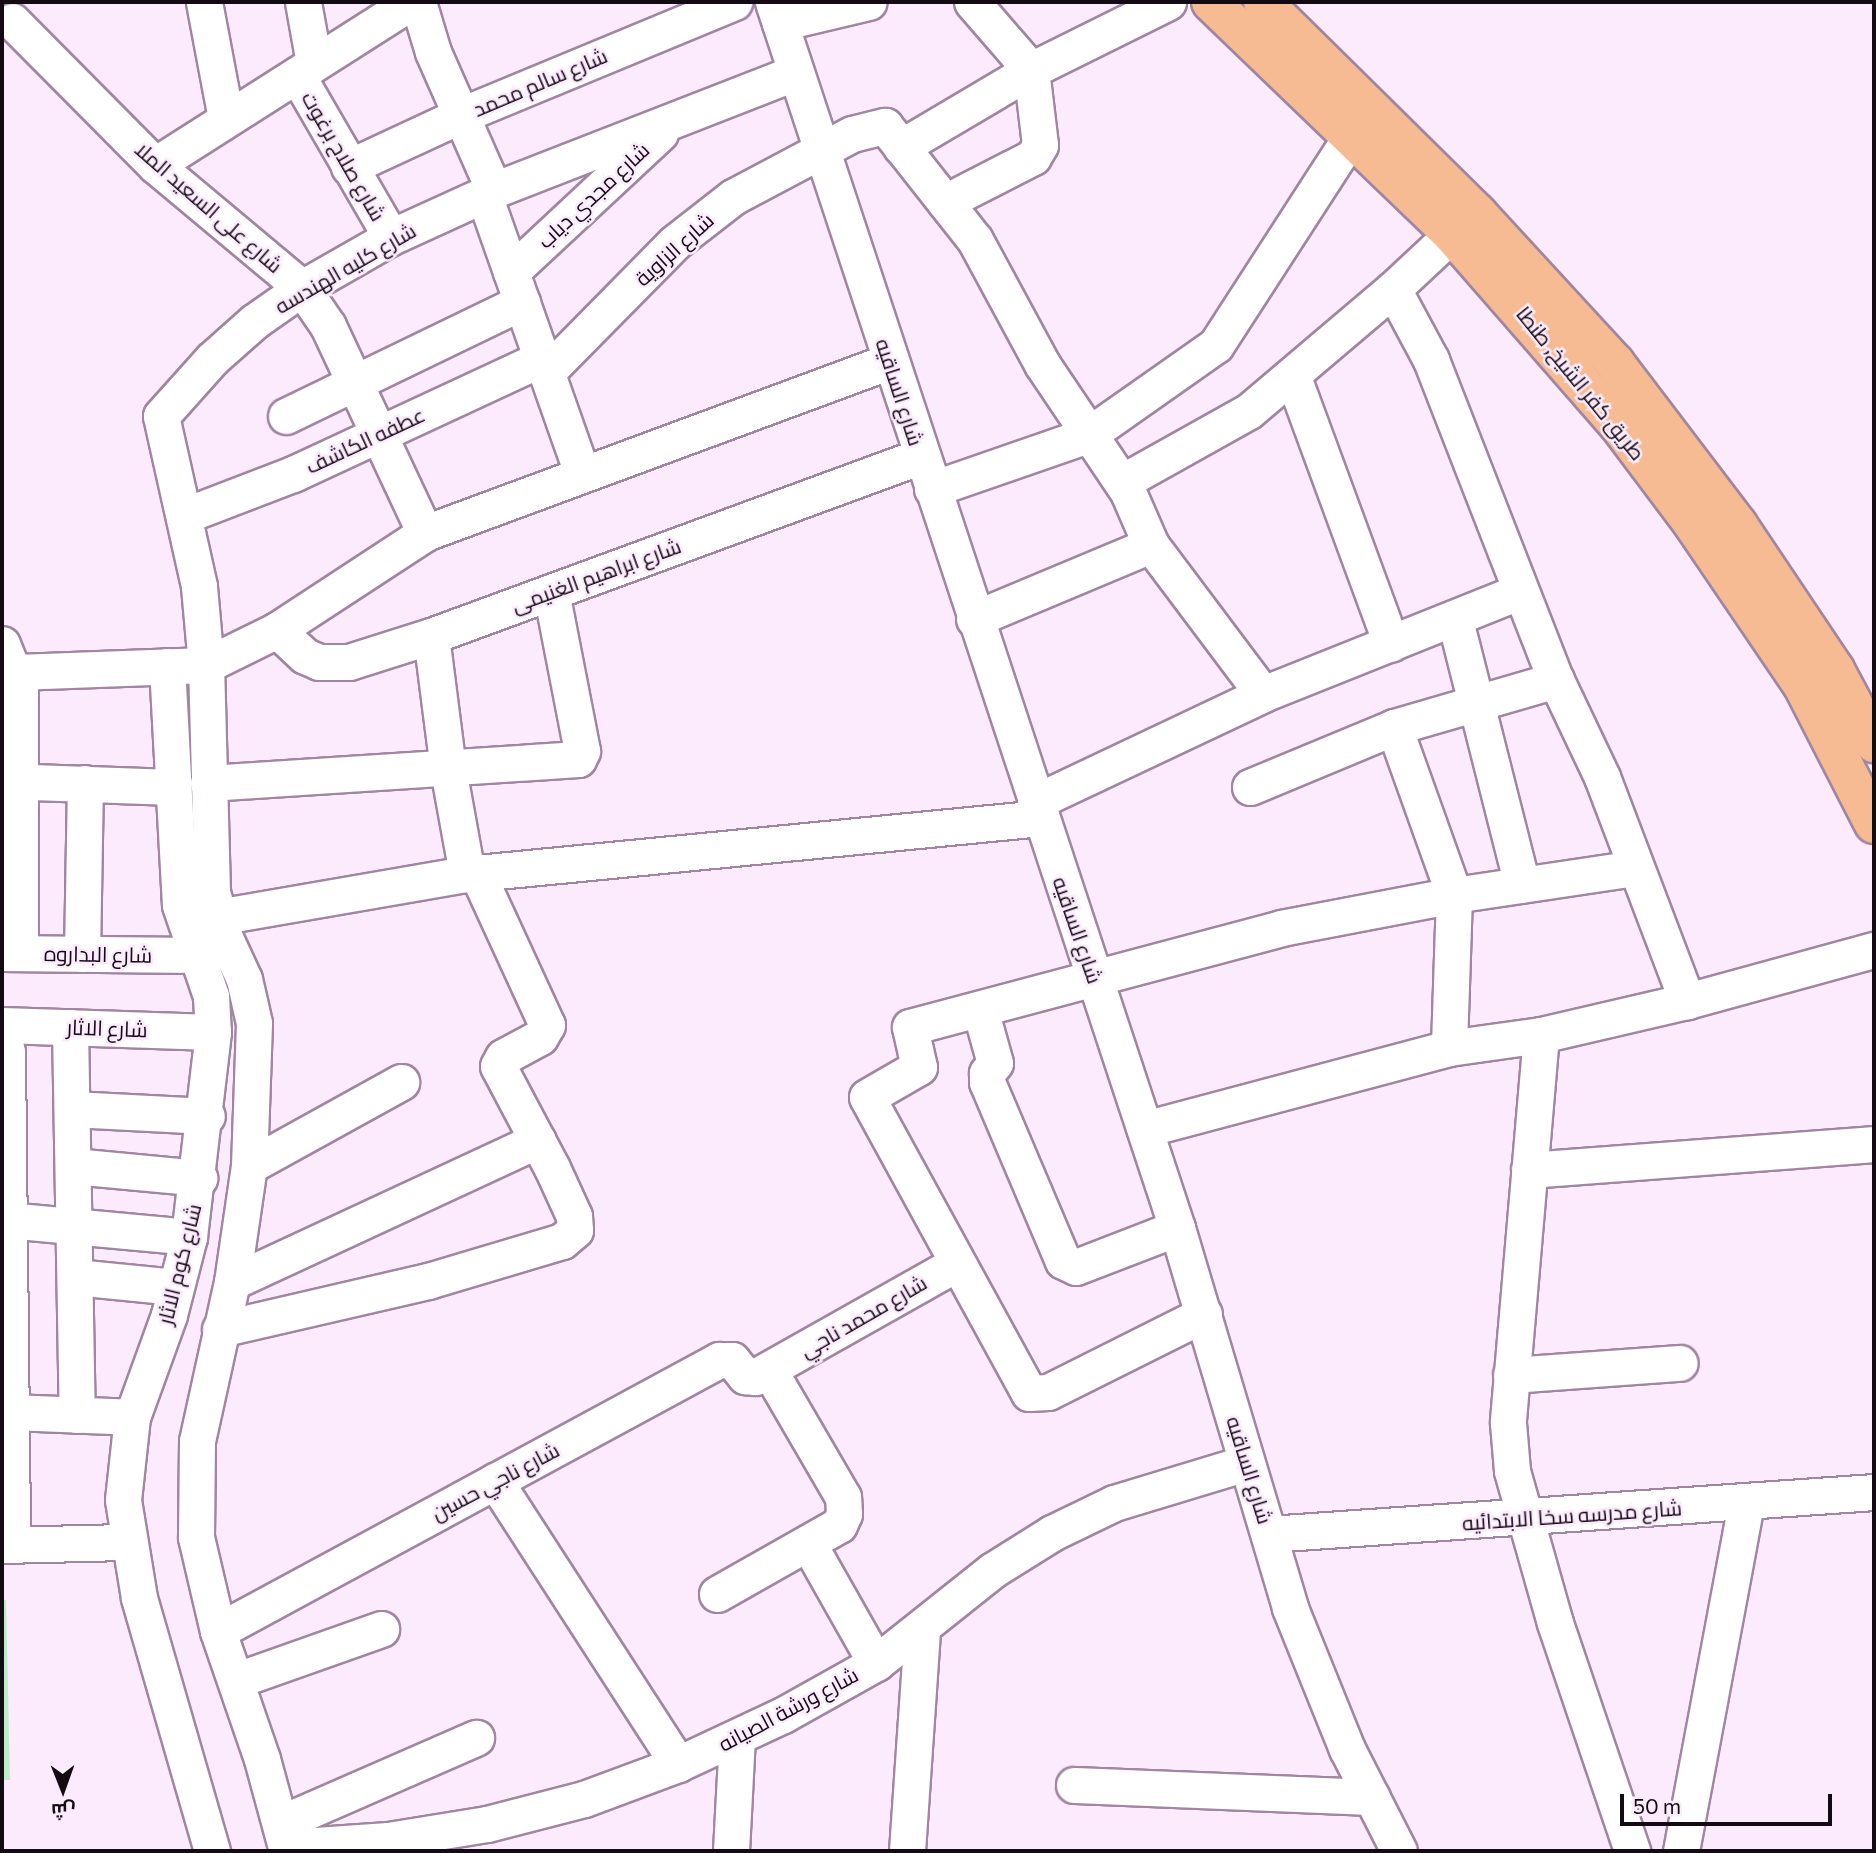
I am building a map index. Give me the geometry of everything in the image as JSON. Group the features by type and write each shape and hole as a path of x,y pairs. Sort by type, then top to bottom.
{"main road":[{"name":"طريق كفر الشيخ, طنطا","path":"1211,2 1452,234 1545,337 1693,524 1803,686 1874,824"},
{"name":"طريق كفر الشيخ, طنطا","path":"1262,2 1477,213 1615,363 1746,536 1835,670 1874,743"}],"street":[{"path":"204,2 226,118"},
{"name":"شارع صلاح برغوت","path":"303,2 305,69 349,167 391,237"},
{"path":"155,165 411,2"},
{"path":"418,2 489,192 516,287 582,473"},
{"name":"شارع سالم محمد","path":"349,167 459,116 734,2"},
{"path":"777,13 869,2"},
{"path":"945,202 1037,154 1040,141 1031,70 972,2"},
{"path":"1168,2 1031,70 901,146 975,240 1042,363 1122,482 1151,545 1263,694"},
{"name":"شارع الساقيه","path":"777,13 974,619 1145,1129 1204,1314 1246,1464 1317,1679 1399,1851"},
{"name":"شارع على السعيد الملا","path":"14,18 155,165 302,288 328,326 425,533"},
{"name":"شارع كليه الهندسه","path":"206,665 186,515 162,436 166,407 212,359 302,288 391,237 489,192 796,72"},
{"name":"شارع مجدي دياب","path":"286,416 355,383 516,287 676,118"},
{"name":"شارع الزاوية","path":"544,366 674,243 733,197 822,151 881,126 901,146"},
{"path":"932,489 1088,435 1216,345 1352,135"},
{"path":"1122,482 1222,428 1293,377 1452,234"},
{"path":"1393,289 1431,360 1556,680 1602,777 1687,1001"},
{"path":"11,953 13,788 9,658 167,666 206,665 277,630 425,533 890,360"},
{"name":"عطفه الكاشف","path":"186,515 281,479 379,434 544,366"},
{"path":"1293,377 1391,643"},
{"name":"شارع ابراهيم الغنيمى","path":"277,630 305,656 334,664 431,636 921,456"},
{"path":"974,619 1151,545"},
{"path":"217,917 472,873 1038,810 1263,694 1455,620 1520,591"},
{"path":"208,783 570,761 582,751 551,592"},
{"path":"1455,620 1522,885"},
{"path":"220,1329 428,1281 567,1239 575,1230 574,1216 538,1140 498,1066 503,1057 540,1037 547,1026 472,873 447,769 431,636"},
{"path":"206,665 210,866 217,917 244,979 254,1023 249,1166 232,1282 197,1441 194,1488 196,1537 218,1631 237,1680 285,1840 476,1738"},
{"name":"شارع كوم الاثار","path":"167,666 180,905 211,996 213,1032 207,1116 189,1237 177,1287 132,1417 124,1472 128,1542 139,1598 212,1851"},
{"path":"1250,787 1394,727 1556,680"},
{"path":"1394,727 1454,895 1449,1048"},
{"path":"13,788 85,783 173,787"},
{"path":"82,954 85,783"},
{"path":"1204,1314 1038,1395 1022,1385 867,1095 919,1067 910,1027 1095,980 1281,928 1454,895 1635,868"},
{"path":"1145,1129 1449,1048 1541,1035 1687,1001 1874,950"},
{"name":"شارع البداروه","path":"11,953 195,955"},
{"path":"981,1009 995,1063 987,1073 987,1083 1063,1261 1076,1267 1177,1228"},
{"path":"2,1027 6,1052 10,1412 7,1545 128,1542"},
{"name":"شارع الاثار","path":"2,1027 213,1032"},
{"path":"70,1027 77,1415"},
{"path":"1541,1035 1511,1375 1508,1423 1512,1471 1587,1726 1632,1851"},
{"path":"249,1166 401,1082"},
{"path":"72,1109 207,1116"},
{"path":"232,1282 538,1140"},
{"path":"1529,1170 1874,1144"},
{"path":"73,1166 199,1178"},
{"path":"7,1220 189,1237"},
{"name":"شارع محمد ناجي","path":"769,1370 957,1263"},
{"path":"75,1277 177,1287"},
{"name":"شارع ناجي حسين","path":"218,1631 724,1358 750,1378 769,1370"},
{"path":"1511,1375 1680,1363"},
{"path":"717,1594 839,1525 846,1505 769,1370"},
{"path":"10,1412 132,1417"},
{"name":"شارع ورشة الصيانه","path":"285,1840 388,1840 487,1824 584,1799 678,1764 737,1738 876,1663 993,1570 1052,1534 1114,1503 1246,1464"},
{"path":"495,1481 678,1764"},
{"name":"شارع مدرسه سخا الابتدائيه","path":"1269,1534 1525,1519 1874,1493"},
{"path":"1681,1851 1746,1504"},
{"path":"808,1543 876,1663"},
{"path":"237,1680 382,1629"},
{"path":"907,1851 922,1629"},
{"path":"731,1851 737,1738"},
{"path":"1073,1785 1372,1797"}],"green space":[{"path":"2,1600 6,1600 10,1780 2,1780"}]}
